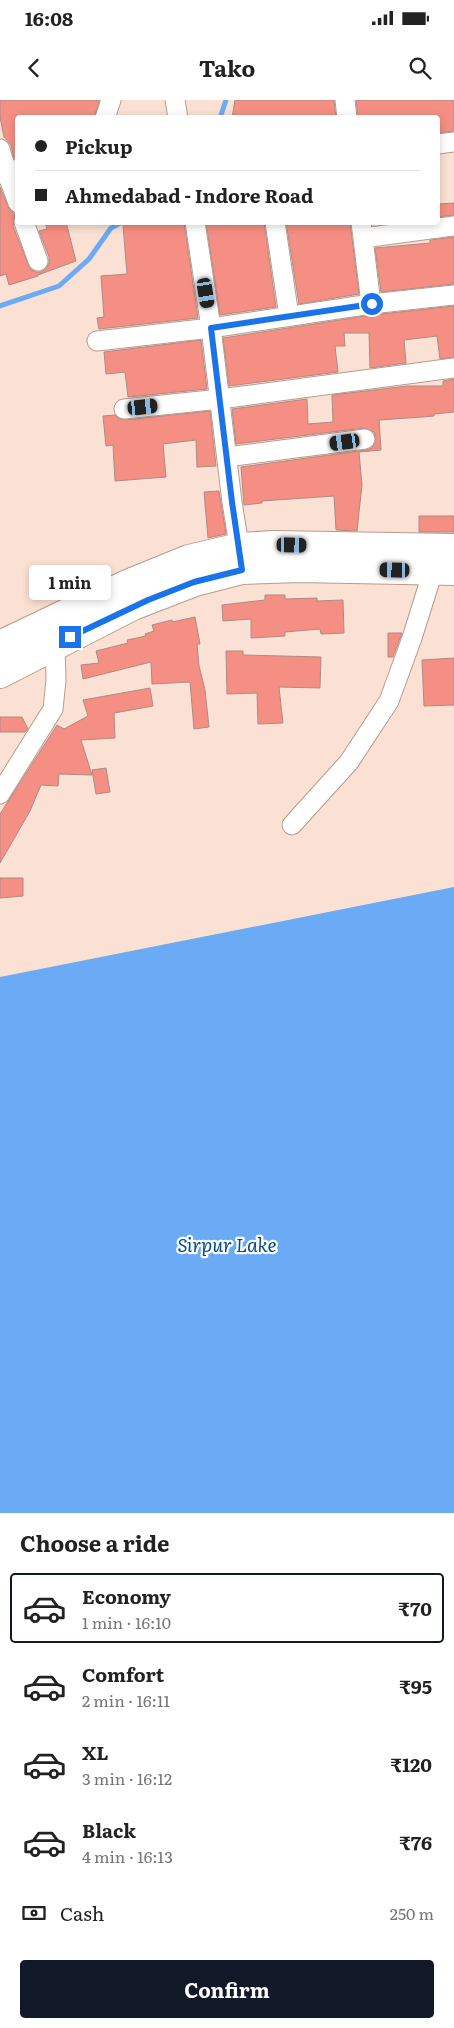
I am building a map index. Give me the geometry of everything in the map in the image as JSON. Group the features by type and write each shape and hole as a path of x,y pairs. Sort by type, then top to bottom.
{"highway":[{"path":"0,674 133,606 194,582 274,545 454,548"},
{"path":"0,645 125,585 189,560 241,559 300,568 443,571"}],"street":[{"path":"106,115 112,100"},
{"path":"175,100 178,115"},
{"path":"345,100 347,115"},
{"path":"440,144 454,142"},
{"path":"0,149 15,194"},
{"path":"25,225 38,261"},
{"path":"195,225 241,559"},
{"path":"274,225 289,316"},
{"path":"372,304 362,230 454,226"},
{"path":"97,341 211,328 372,304 454,295"},
{"path":"124,409 220,399 454,368"},
{"path":"227,457 365,439"},
{"path":"292,825 349,762 389,701 412,638 443,571"},
{"path":"0,794 52,709 56,680 55,645"}],"water":[{"name":"Sirpur Lake","path":"454,887 454,1513 0,1513 0,977"}],"building":[{"path":"0,100 99,100 95,115 15,115 15,158 11,145 4,137 0,117"},
{"path":"235,100 334,100 336,115 232,115"},
{"path":"356,100 454,100 454,131 440,133 440,115 358,115"},
{"path":"0,187 8,207 15,215 13,226 30,269 41,272 46,269 49,263 49,257 39,231 47,229 46,225 67,225 76,261 9,285 6,274 0,276"},
{"path":"454,203 454,215 440,217 440,204"},
{"path":"123,225 184,225 198,318 99,329 97,318 104,317 101,276 127,274"},
{"path":"206,225 264,225 276,307 220,315"},
{"path":"286,225 350,225 359,294 299,304"},
{"path":"454,237 454,284 381,292 375,248 430,243 430,240"},
{"path":"454,306 454,357 440,359 437,336 404,340 406,363 370,368 369,333 344,333 345,346 335,346 338,372 229,386 223,338 372,315"},
{"path":"201,340 207,389 128,397 125,372 106,374 104,352"},
{"path":"454,379 454,412 434,414 434,416 379,420 381,450 359,452 362,485 357,531 336,530 334,496 262,501 262,503 244,505 241,467 366,450 372,448 376,438 374,432 364,428 236,444 232,409 307,399 308,424 333,422 332,395 407,386 443,386 443,381"},
{"path":"210,411 216,466 197,467 196,440 163,444 166,477 115,481 113,445 106,446 103,416 115,415 119,419 125,420"},
{"path":"219,491 226,534 208,538 204,492"},
{"path":"419,516 454,516 454,532 419,532"},
{"path":"265,595 285,595 285,599 317,598 317,601 343,600 344,633 321,634 320,629 285,632 285,636 251,638 251,619 223,621 222,605 265,600"},
{"path":"195,617 200,644 197,644 199,666 205,690 209,727 194,729 190,682 152,684 151,662 83,679 81,665 99,663 96,651 128,643 127,640 146,636 145,634 154,631 152,625"},
{"path":"388,633 402,633 393,657 388,657"},
{"path":"226,651 243,651 243,655 321,657 320,688 279,687 283,723 258,724 257,693 227,694"},
{"path":"454,658 454,705 424,706 422,660"},
{"path":"150,688 153,706 114,713 115,738 81,740 92,775 59,774 58,786 41,785 30,811 0,863 0,814 57,725 64,729 88,716 83,700"},
{"path":"0,717 22,717 28,729 25,732 0,732"},
{"path":"106,768 110,792 96,794 92,770"},
{"path":"0,878 23,878 23,896 0,898"}],"waterway":[{"path":"221,115 226,100"},
{"path":"0,306 59,286 89,259 111,228 116,225"}],"route":[{"path":"70,637 133,606 194,582 242,570 211,328 372,304"}]}
